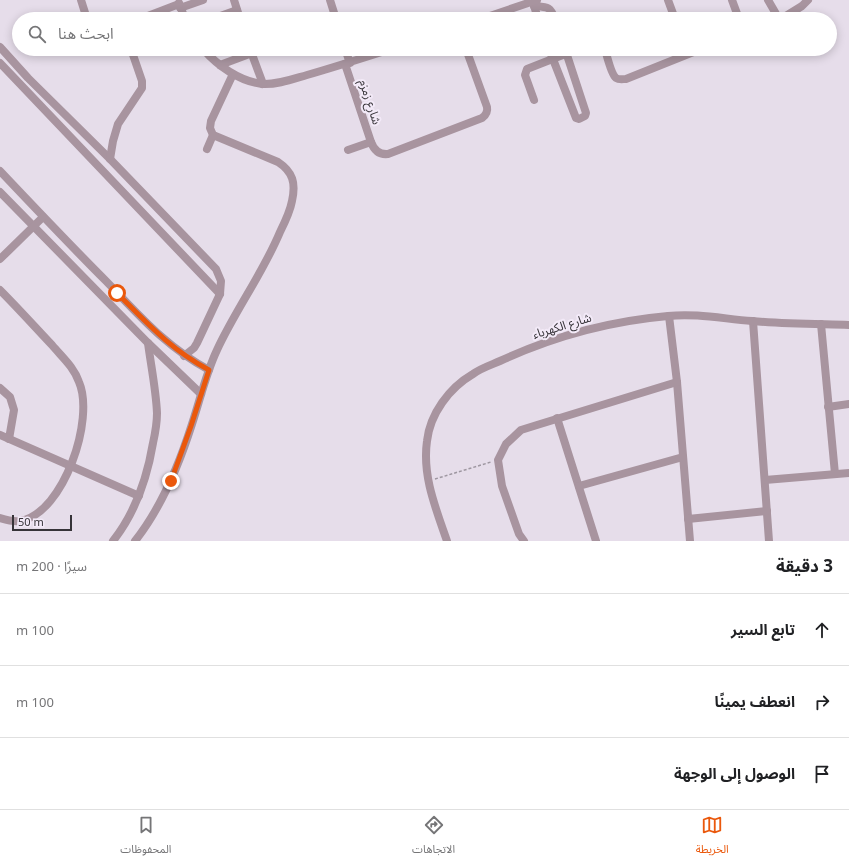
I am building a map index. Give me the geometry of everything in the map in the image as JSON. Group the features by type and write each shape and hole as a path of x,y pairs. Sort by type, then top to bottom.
{"street":[{"path":"81,0 85,12"},
{"path":"158,12 179,4 203,0"},
{"path":"231,12 237,10 234,0"},
{"path":"330,0 334,12"},
{"path":"668,0 672,12"},
{"path":"732,0 736,12"},
{"path":"768,0 776,12"},
{"path":"792,12 802,6 808,0"},
{"path":"496,12 516,3 534,3 545,6 552,12"},
{"path":"0,47 28,78 110,159 216,269 221,281 220,294 197,343 194,348 184,356"},
{"path":"110,159 118,124 142,88 142,81 134,56"},
{"path":"210,56 233,74 263,84 282,82 369,56"},
{"path":"220,65 240,56"},
{"path":"253,56 263,84"},
{"name":"شارع زمزم","path":"346,56 372,145"},
{"path":"348,150 372,145 378,152 388,154 482,118 487,113 487,107 469,56"},
{"path":"551,56 576,118 579,119 585,116 586,113 568,56"},
{"path":"534,100 525,75 527,69 552,60 558,56"},
{"path":"607,56 615,77 620,79 626,78 676,56"},
{"path":"0,63 220,294"},
{"path":"135,541 152,517 171,481 209,370 220,344 277,240 292,202 294,188 293,179 290,172 285,167 278,162 213,135 210,128 211,121 233,74"},
{"path":"207,149 213,135"},
{"path":"0,171 159,336 184,356 209,370"},
{"path":"0,192 148,343 201,394"},
{"path":"0,259 43,217"},
{"path":"66,260 76,251"},
{"path":"0,290 70,366 79,381 84,404 72,466 54,497 44,509 34,516 20,521 0,518"},
{"path":"669,316 677,382 690,541"},
{"name":"شارع الكهرباء","path":"447,541 428,481 426,462 427,440 438,407 453,390 472,374 517,353 550,341 623,322 669,316 704,316 753,321 849,325"},
{"path":"753,321 769,541"},
{"path":"821,324 835,474"},
{"path":"113,541 128,518 139,496 150,461 157,414 148,343"},
{"path":"524,541 519,534 502,486 498,460 506,444 521,430 677,382"},
{"path":"0,388 10,397 14,410 9,439"},
{"path":"828,407 849,404"},
{"path":"557,418 596,541"},
{"path":"0,436 139,496"},
{"path":"579,486 683,457"},
{"path":"765,480 849,473"},
{"path":"688,519 768,511"}],"path":[{"path":"428,481 498,460"}],"route":[{"path":"117,293 159,336 191,361 209,370 171,481"}]}
